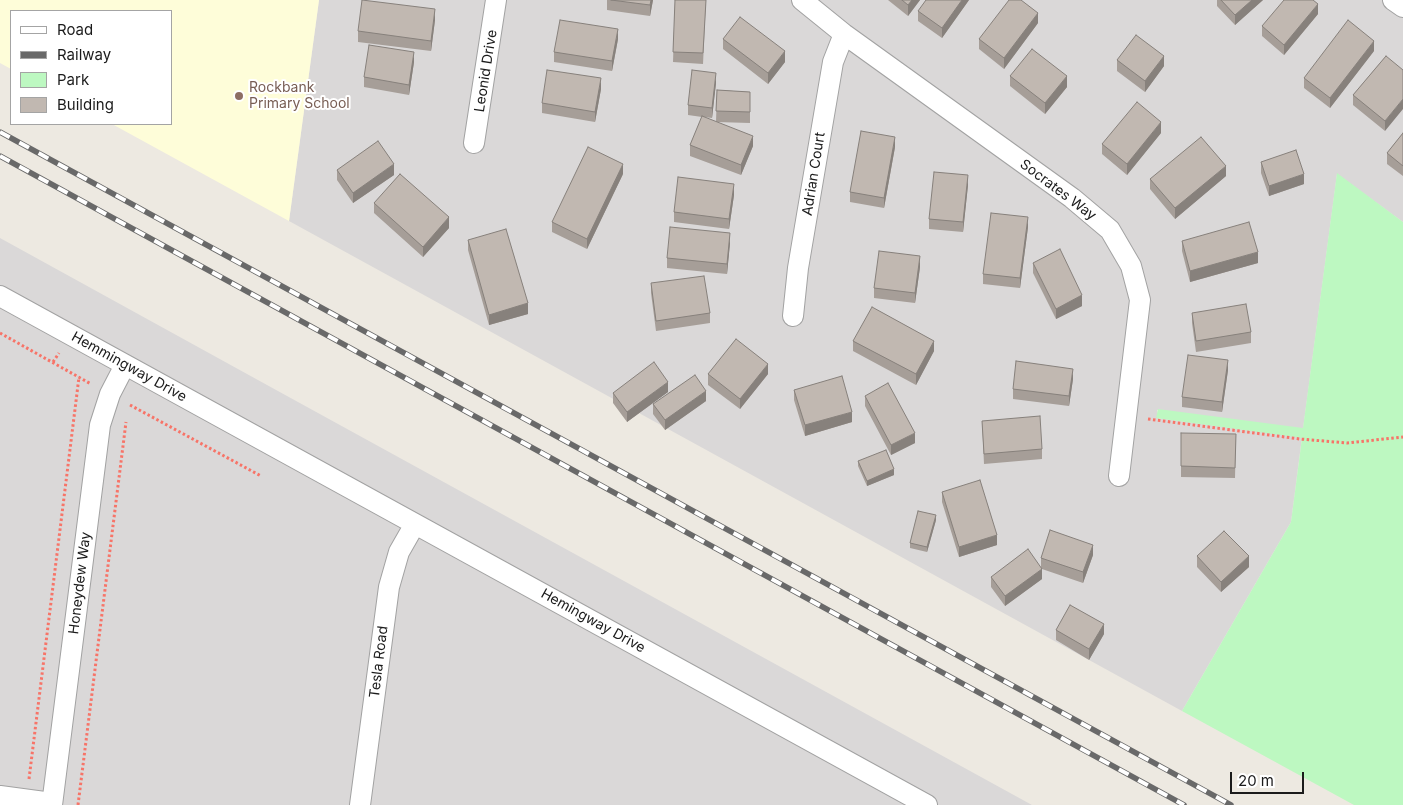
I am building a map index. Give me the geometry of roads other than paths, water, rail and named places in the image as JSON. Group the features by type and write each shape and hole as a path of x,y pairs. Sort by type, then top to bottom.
{"street":[{"name":"Leonid Drive","path":"474,142 496,0"},
{"name":"Socrates Way","path":"802,0 844,34 1072,198 1110,230 1131,266 1140,300 1119,476"},
{"path":"1393,0 1403,7"},
{"name":"Adrian Court","path":"793,316 798,268 833,62 844,34"},
{"name":"Hemmingway Drive","path":"0,296 259,438"},
{"name":"Honeydew Way","path":"52,804 100,424 110,394 125,365"},
{"name":"Hemingway Drive","path":"259,438 927,805"},
{"name":"Tesla Road","path":"360,805 389,586 399,552 415,524"},
{"path":"0,796 52,804"}],"railway":[{"path":"0,132 1231,805"},
{"path":"0,156 1184,805"}],"place":[{"name":"Rockbank Primary School","path":"239,96"}]}
